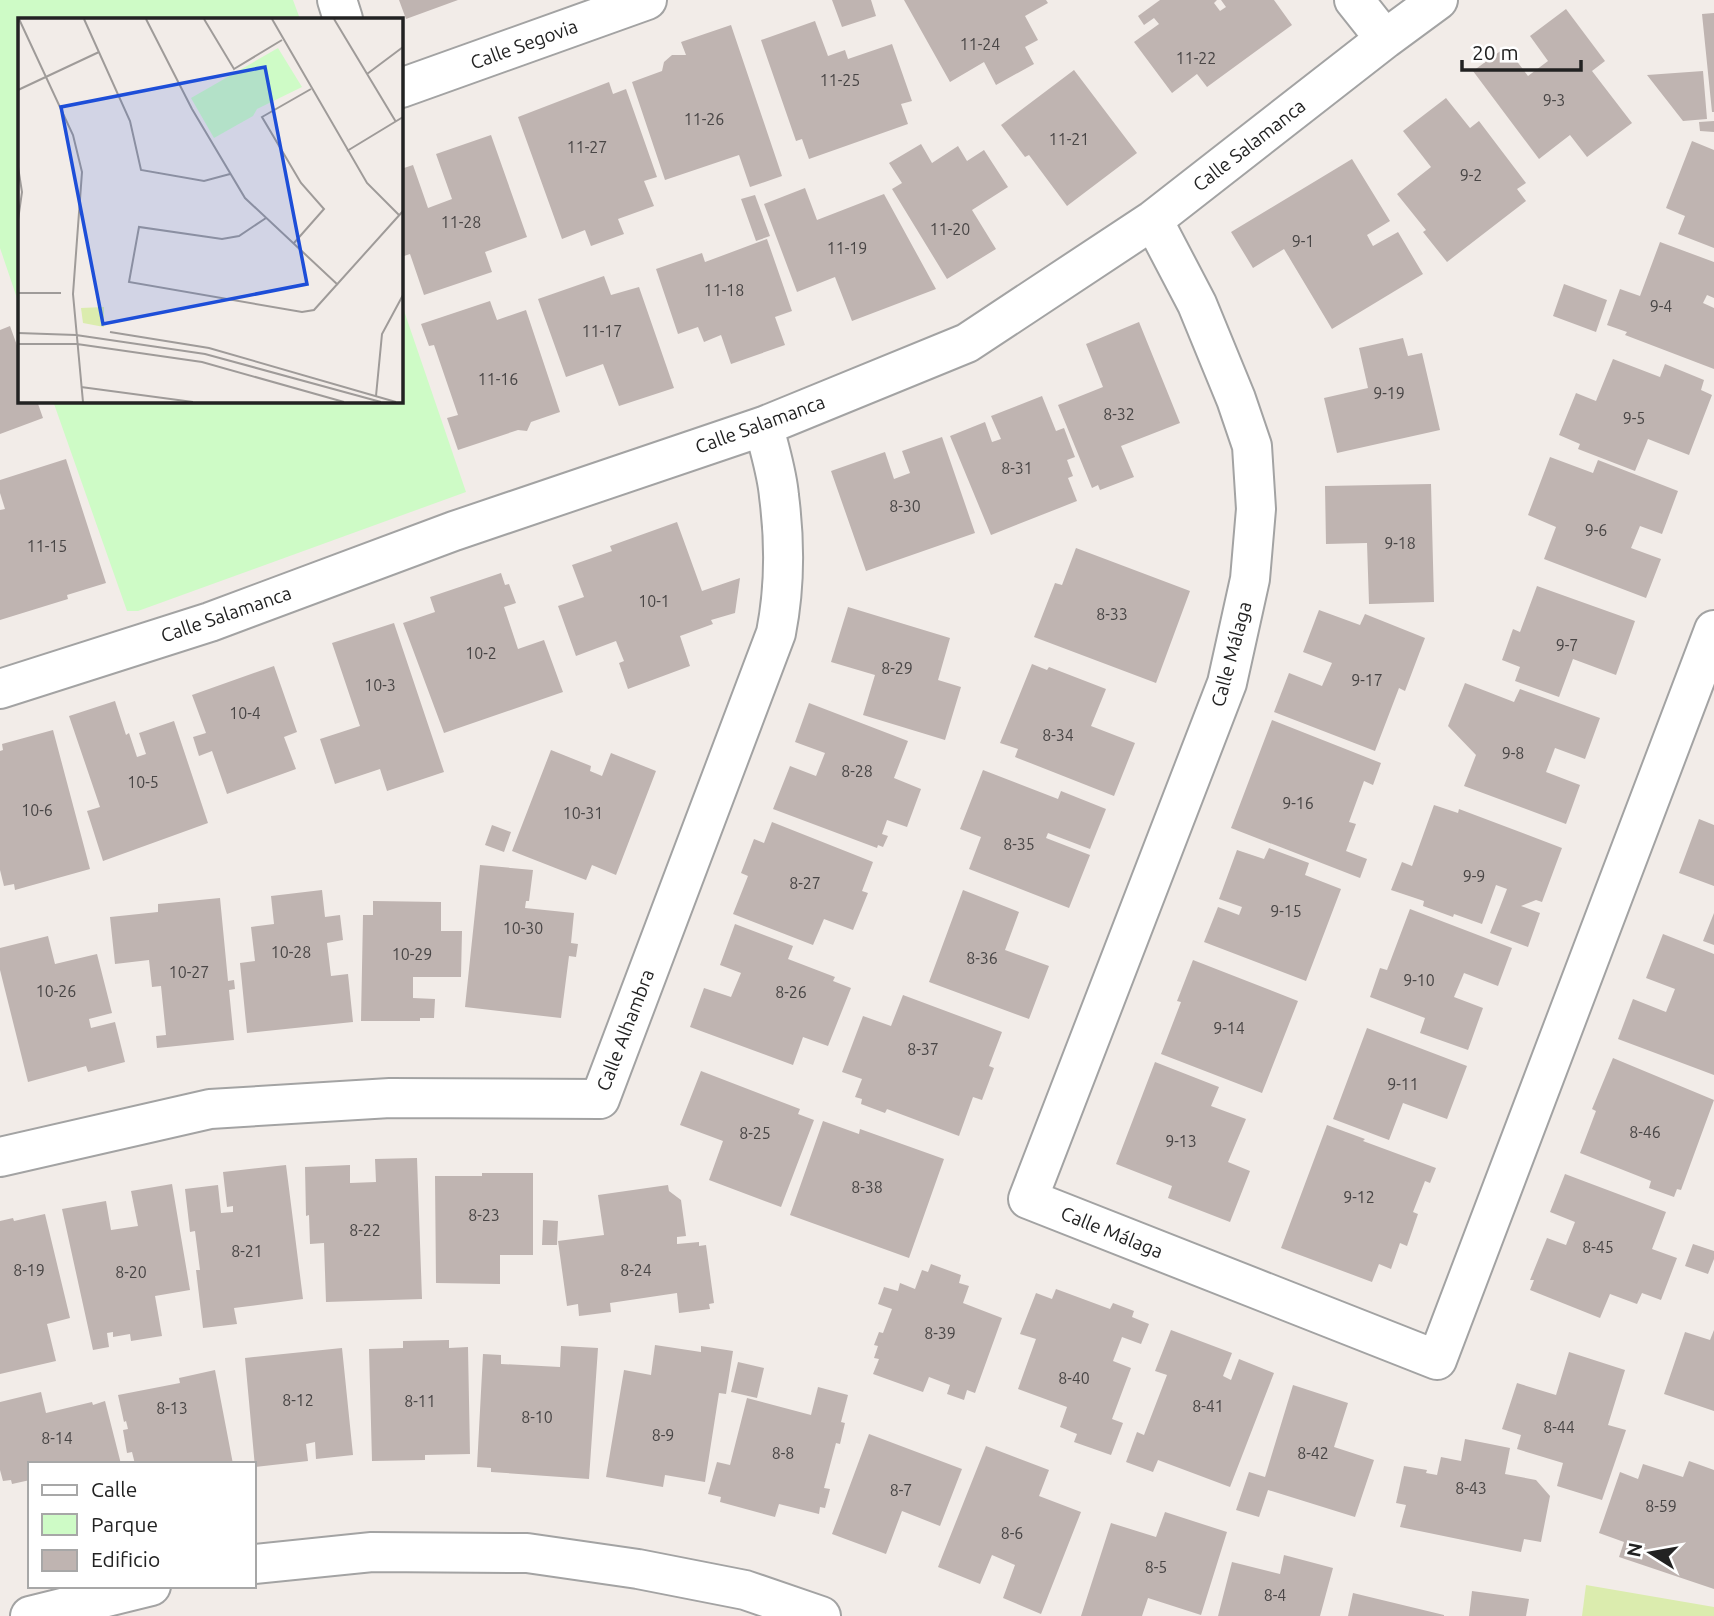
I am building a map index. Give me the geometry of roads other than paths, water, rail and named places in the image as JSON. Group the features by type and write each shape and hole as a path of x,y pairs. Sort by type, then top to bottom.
{"street":[{"path":"337,0 343,18"},
{"name":"Calle Segovia","path":"402,88 647,0"},
{"path":"1354,0 1385,39"},
{"name":"Calle Salamanca","path":"0,689 211,622 454,531 764,426 967,343 1153,220 1438,0"},
{"name":"Calle Málaga","path":"1153,220 1197,304 1252,446 1256,509 1250,579 1227,683 1028,1199 1437,1360 1714,630"},
{"name":"Calle Alhambra","path":"0,1157 210,1108 390,1098 600,1099 776,633 783,596 783,548 779,494 764,426"},
{"path":"256,1564 372,1552 527,1553 638,1569 745,1590 821,1616"},
{"path":"30,1616 143,1588"}]}
